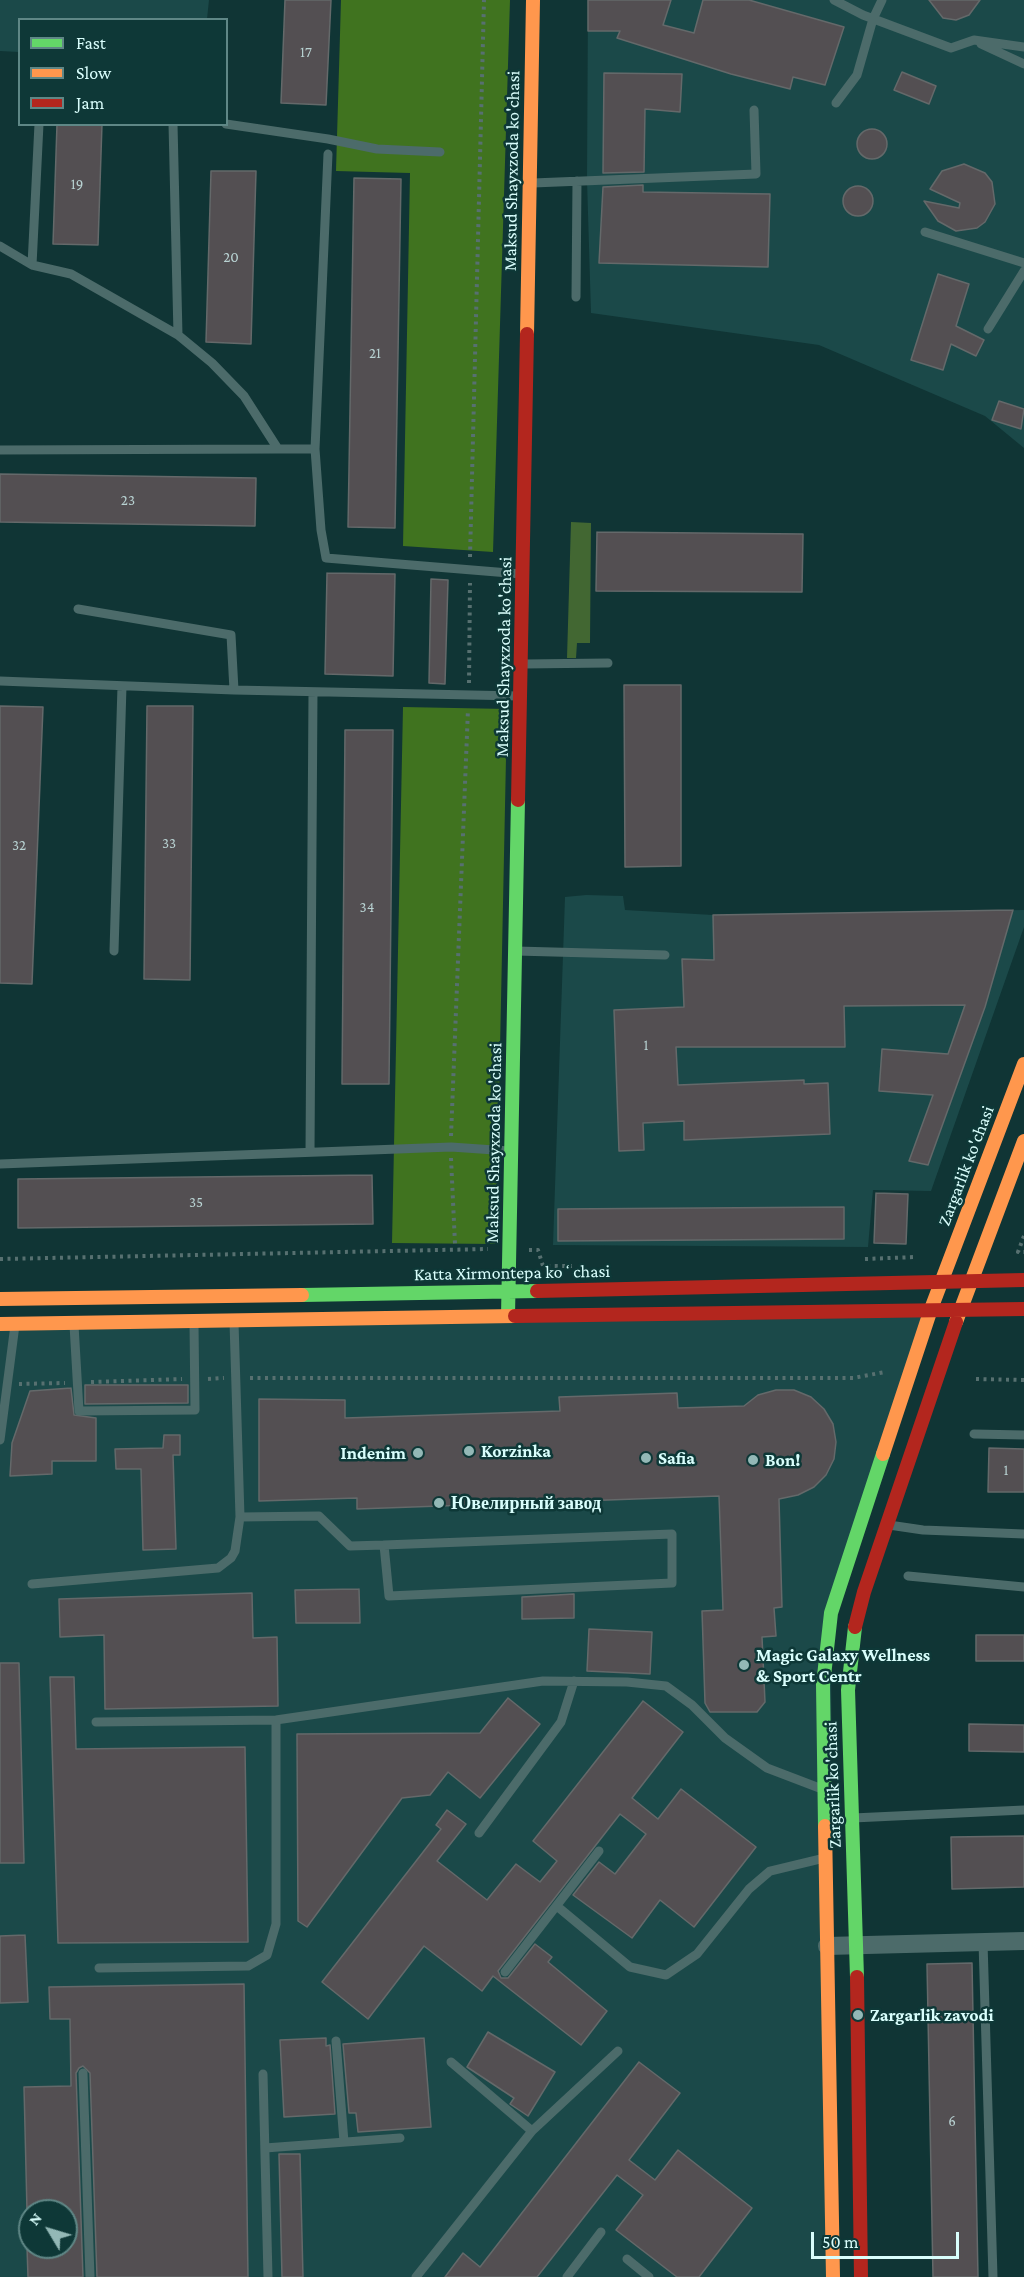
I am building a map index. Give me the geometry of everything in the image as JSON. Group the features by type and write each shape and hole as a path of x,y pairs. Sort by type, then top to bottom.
{"main road":[{"name":"Maksud Shayxzoda ko'chasi","path":"508,1315 524,574 533,0"},
{"name":"Zargarlik ko'chasi","path":"833,2277 823,1685 831,1613 931,1309 1024,1064"},
{"name":"Zargarlik ko'chasi","path":"861,2277 856,1946 848,1690 853,1636 864,1592 960,1308 1024,1141"},
{"name":"Katta Xirmontepa koʻchasi","path":"0,1324 16,1311 509,1292 942,1280 1024,1280"},
{"path":"942,1280 960,1308"},
{"path":"931,1309 971,1280"},
{"name":"Katta Xirmontepa koʻchasi","path":"0,1299 16,1311 74,1322 960,1308 1024,1309"}],"street":[{"path":"827,1946 1024,1941"}],"lane":[{"path":"834,0 873,18 951,48 974,40 1024,47"},
{"path":"836,103 858,75 873,18 882,0"},
{"path":"974,40 1024,64"},
{"path":"530,183 756,174 754,110"},
{"path":"228,124 328,139 377,149 440,152"},
{"path":"32,265 39,126"},
{"path":"173,126 178,335"},
{"path":"328,154 315,449 326,558 524,574"},
{"path":"576,297 578,181"},
{"path":"925,232 1024,263"},
{"path":"0,246 32,265 71,274 178,335 212,363 244,396 278,449"},
{"path":"988,329 1024,271"},
{"path":"0,450 315,449"},
{"path":"78,609 231,635 234,690"},
{"path":"522,664 608,663"},
{"path":"0,681 469,697 521,696"},
{"path":"114,951 122,686"},
{"path":"310,1152 313,692"},
{"path":"516,951 665,955"},
{"path":"0,1164 451,1147 512,1151"},
{"path":"0,1440 9,1384 16,1311"},
{"path":"74,1322 79,1411 195,1410 194,1320"},
{"path":"32,1584 218,1568 227,1563 235,1551 240,1516 234,1320"},
{"path":"974,1434 1024,1435"},
{"path":"240,1516 319,1516 350,1546 672,1534 672,1583 390,1596 384,1545"},
{"path":"887,1524 923,1530 1024,1534"},
{"path":"908,1576 1024,1587"},
{"path":"96,1722 276,1720 543,1681 666,1686 692,1706 724,1738 767,1768 825,1790"},
{"path":"479,1833 561,1722 574,1681"},
{"path":"99,1968 248,1966 267,1955 276,1924 276,1720"},
{"path":"852,1818 1024,1810"},
{"path":"505,1972 558,1907 599,1851"},
{"path":"558,1907 630,1967 666,1975 697,1954 749,1889 770,1871 826,1857"},
{"path":"983,1942 993,2277"},
{"path":"336,2041 344,2142"},
{"path":"416,2277 531,2131 618,2051"},
{"path":"451,2062 531,2131"},
{"path":"83,2073 90,2277"},
{"path":"263,2074 268,2277"},
{"path":"265,2148 400,2139"},
{"path":"567,2277 601,2232"},
{"path":"627,2259 649,2277"}],"path":[{"path":"455,1244 451,1147 469,697 484,0"},
{"path":"1024,1236 1018,1252 1024,1252"},
{"path":"0,1259 510,1249 538,1250 543,1266 579,1266"},
{"path":"856,1260 915,1257"},
{"path":"201,1379 853,1378 885,1372"},
{"path":"86,1382 190,1379"},
{"path":"976,1379 1024,1380"},
{"path":"9,1384 74,1383"}],"shaded area":[{"path":"0,0 209,0 207,18 18,18 18,52 0,51"},
{"path":"588,0 1024,0 1024,448 985,416 819,345 591,313 587,180"},
{"path":"623,896 625,910 713,915 1024,910 1024,927 931,1191 873,1190 868,1247 553,1245 565,897"},
{"path":"931,1309 831,1613 833,2277 0,2277 0,1324"}],"green space":[{"path":"341,0 510,0 493,552 403,546 410,173 336,171"},
{"path":"571,522 591,523 590,643 577,643 576,658 567,658"},
{"path":"403,707 507,709 496,1244 392,1243"}],"building":[{"path":"285,0 331,0 326,105 281,103"},
{"path":"588,0 671,0 663,25 694,33 703,0 749,0 844,27 825,85 793,77 790,89 731,74 617,38 620,31 588,31"},
{"path":"929,0 980,0 969,15 956,20 943,18"},
{"path":"902,72 936,86 929,104 894,90"},
{"path":"604,73 682,74 680,112 645,109 644,172 603,173"},
{"path":"57,126 102,126 98,245 53,244"},
{"path":"872,129 878,130 886,138 886,150 878,158 872,159 866,158 858,150 857,144 858,138 866,130"},
{"path":"964,164 985,173 992,182 995,204 985,222 977,228 956,231 938,221 924,201 959,208 960,203 930,189 942,171"},
{"path":"211,171 256,171 251,344 206,342"},
{"path":"354,178 401,179 395,528 348,527"},
{"path":"643,185 643,192 770,194 768,267 599,263 603,187"},
{"path":"858,186 864,187 872,195 872,207 864,215 858,216 852,215 844,207 843,201 844,195 852,187"},
{"path":"938,274 969,284 956,326 984,340 976,356 951,344 943,370 911,360"},
{"path":"999,401 1024,409 1021,429 992,420"},
{"path":"0,474 256,478 255,526 0,522"},
{"path":"597,532 803,534 802,592 596,591"},
{"path":"327,573 395,574 393,676 325,674"},
{"path":"431,579 448,580 445,684 429,683"},
{"path":"624,685 681,685 681,866 625,867"},
{"path":"0,706 43,707 32,984 0,983"},
{"path":"147,706 193,706 190,980 144,979"},
{"path":"345,730 393,730 389,1084 342,1084"},
{"path":"1013,910 985,1007 928,1165 909,1161 933,1095 879,1091 882,1049 948,1054 965,1005 844,1006 845,1047 676,1047 678,1085 804,1080 804,1084 828,1083 830,1134 684,1140 684,1121 643,1123 644,1150 619,1151 614,1010 684,1007 682,959 714,960 713,915"},
{"path":"372,1175 373,1224 18,1228 18,1179"},
{"path":"876,1193 908,1194 906,1244 874,1243"},
{"path":"844,1207 844,1239 558,1241 558,1209"},
{"path":"85,1385 188,1385 188,1403 85,1404"},
{"path":"71,1388 74,1415 96,1418 96,1461 52,1461 52,1474 10,1476 12,1443 30,1391"},
{"name":"Ювелирный завод","path":"776,1390 794,1390 811,1397 824,1409 833,1424 836,1442 834,1459 826,1475 814,1487 798,1495 779,1499 782,1607 774,1608 776,1636 762,1637 765,1702 757,1712 710,1712 705,1703 702,1611 723,1610 719,1496 357,1509 357,1498 259,1501 259,1399 345,1400 345,1418 560,1411 559,1397 677,1393 678,1408 744,1406 758,1395"},
{"path":"164,1435 180,1435 180,1455 173,1455 176,1549 143,1550 141,1469 116,1469 115,1449 163,1448"},
{"path":"989,1448 1024,1449 1024,1492 988,1492"},
{"path":"359,1589 360,1623 296,1623 295,1590"},
{"path":"252,1593 253,1638 277,1637 278,1706 105,1709 104,1635 60,1637 59,1599"},
{"path":"574,1594 574,1618 522,1619 522,1597"},
{"path":"589,1629 652,1632 650,1674 587,1671"},
{"path":"976,1635 1024,1635 1024,1661 976,1661"},
{"path":"0,1663 19,1663 24,1863 0,1863"},
{"path":"50,1677 74,1677 76,1749 245,1747 248,1942 58,1943"},
{"path":"508,1698 540,1724 480,1798 448,1772 430,1795 402,1798 307,1927 298,1921 297,1734 480,1733"},
{"path":"643,1701 683,1732 632,1798 658,1819 681,1789 756,1847 694,1927 660,1900 632,1938 573,1895 599,1862 615,1874 646,1834 620,1814 498,1971 501,1978 508,1978 535,1944 552,1957 548,1962 607,2011 581,2045 493,1976 482,1991 424,1946 368,2019 322,1982 441,1829 436,1825 447,1810 466,1824 437,1861 487,1900 516,1864 540,1882 557,1861 533,1841"},
{"path":"969,1724 1024,1725 1024,1752 969,1751"},
{"path":"1024,1836 1024,1887 952,1889 951,1837"},
{"path":"25,1935 28,2002 0,2003 0,1936"},
{"path":"972,1963 978,2277 933,2277 927,1964"},
{"path":"244,1984 248,2277 97,2277 90,2073 83,2066 76,2073 83,2277 28,2277 27,2259 78,2259 78,2199 27,2199 24,2087 71,2086 70,2019 50,2019 49,1987"},
{"path":"488,2032 555,2072 528,2116 510,2104 514,2098 467,2067"},
{"path":"326,2038 326,2046 330,2045 335,2114 284,2117 280,2040"},
{"path":"424,2038 431,2127 358,2132 356,2113 349,2113 343,2044"},
{"path":"639,2062 680,2093 629,2160 655,2180 678,2150 752,2208 699,2277 677,2277 616,2230 643,2195 617,2175 537,2277 445,2277 463,2253 480,2267"},
{"path":"279,2154 300,2154 303,2277 282,2277"}],"traffic: fast":[{"path":"508,1315 518,800"},
{"path":"302,1295 537,1291"},
{"path":"825,1826 823,1685 831,1613 883,1454"},
{"path":"855,1627 848,1690 857,1977"}],"traffic: slow":[{"path":"527,334 533,0"},
{"path":"883,1454 931,1309 1024,1064"},
{"path":"956,1322 1024,1141"},
{"path":"0,1299 302,1295"},
{"path":"0,1324 515,1316"},
{"path":"825,1826 833,2277"}],"traffic: jam":[{"path":"518,800 527,334"},
{"path":"537,1291 1024,1280"},
{"path":"515,1316 1024,1309"},
{"path":"855,1627 864,1592 956,1322"},
{"path":"857,1977 861,2277"}],"place":[{"name":"Korzinka","path":"469,1451"},
{"name":"Indenim","path":"418,1453"},
{"name":"Safia","path":"646,1458"},
{"name":"Bon!","path":"753,1460"},
{"name":"Ювелирный завод","path":"439,1503"},
{"name":"Magic Galaxy Wellness & Sport Centr","path":"744,1665"},
{"name":"Zargarlik zavodi","path":"858,2015"}]}
